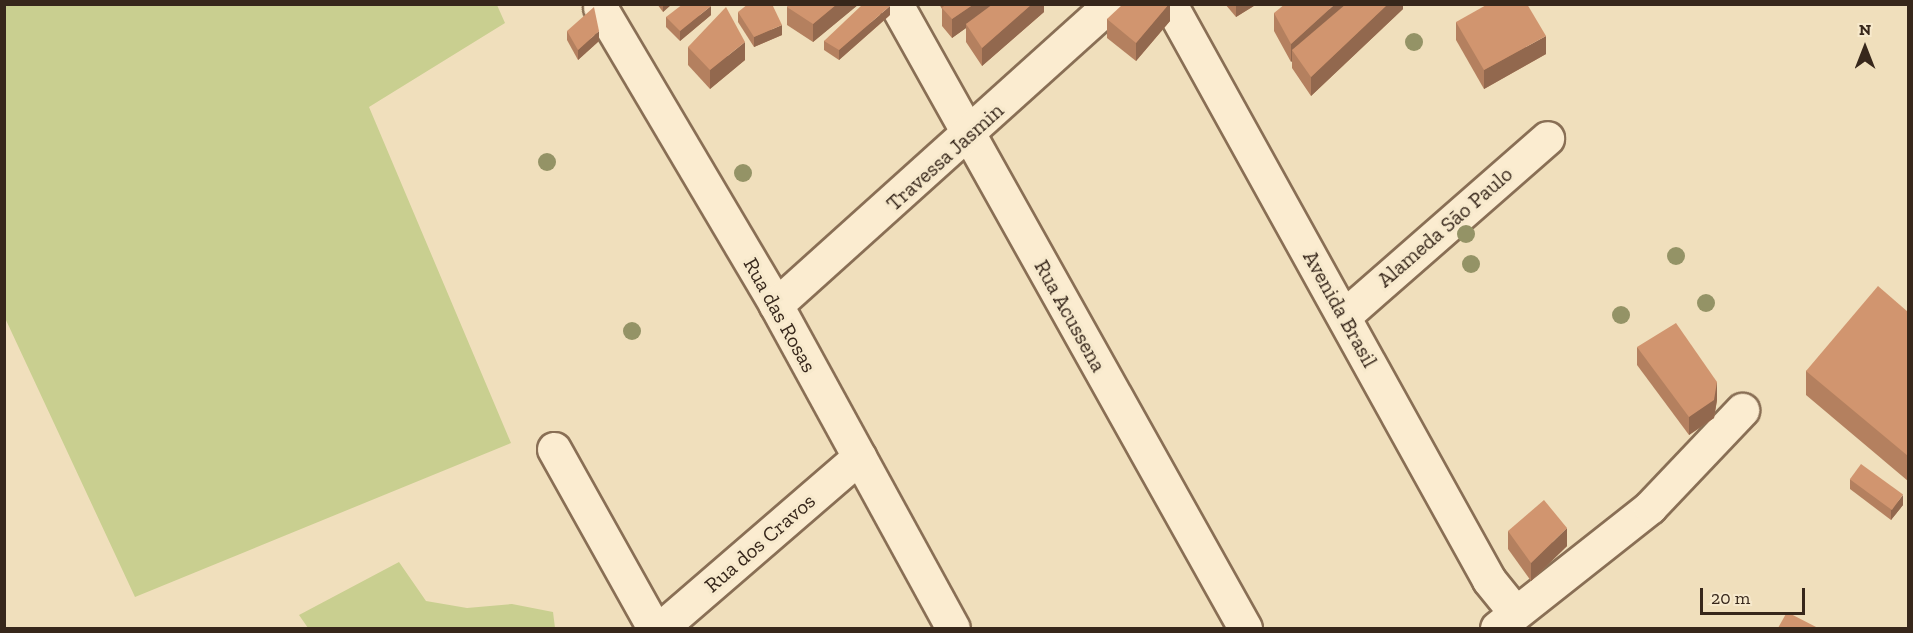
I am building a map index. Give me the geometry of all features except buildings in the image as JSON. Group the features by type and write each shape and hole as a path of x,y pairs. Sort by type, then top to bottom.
{"street":[{"name":"Rua Acussena","path":"896,4 1245,628"},
{"name":"Travessa Jasmin","path":"776,305 970,136 1110,4"},
{"name":"Avenida Brasil","path":"1170,4 1489,580 1506,620 1572,573 1650,507 1742,410"},
{"name":"Rua das Rosas","path":"600,7 776,305 953,628"},
{"name":"Alameda São Paulo","path":"1344,316 1547,138"},
{"path":"554,448 654,628"},
{"name":"Rua dos Cravos","path":"661,628 859,457"}],"green space":[{"path":"4,5 497,5 505,23 369,107 511,443 135,597 5,318"},
{"path":"399,562 426,601 467,608 512,604 553,612 555,628 308,628 299,615"}]}
